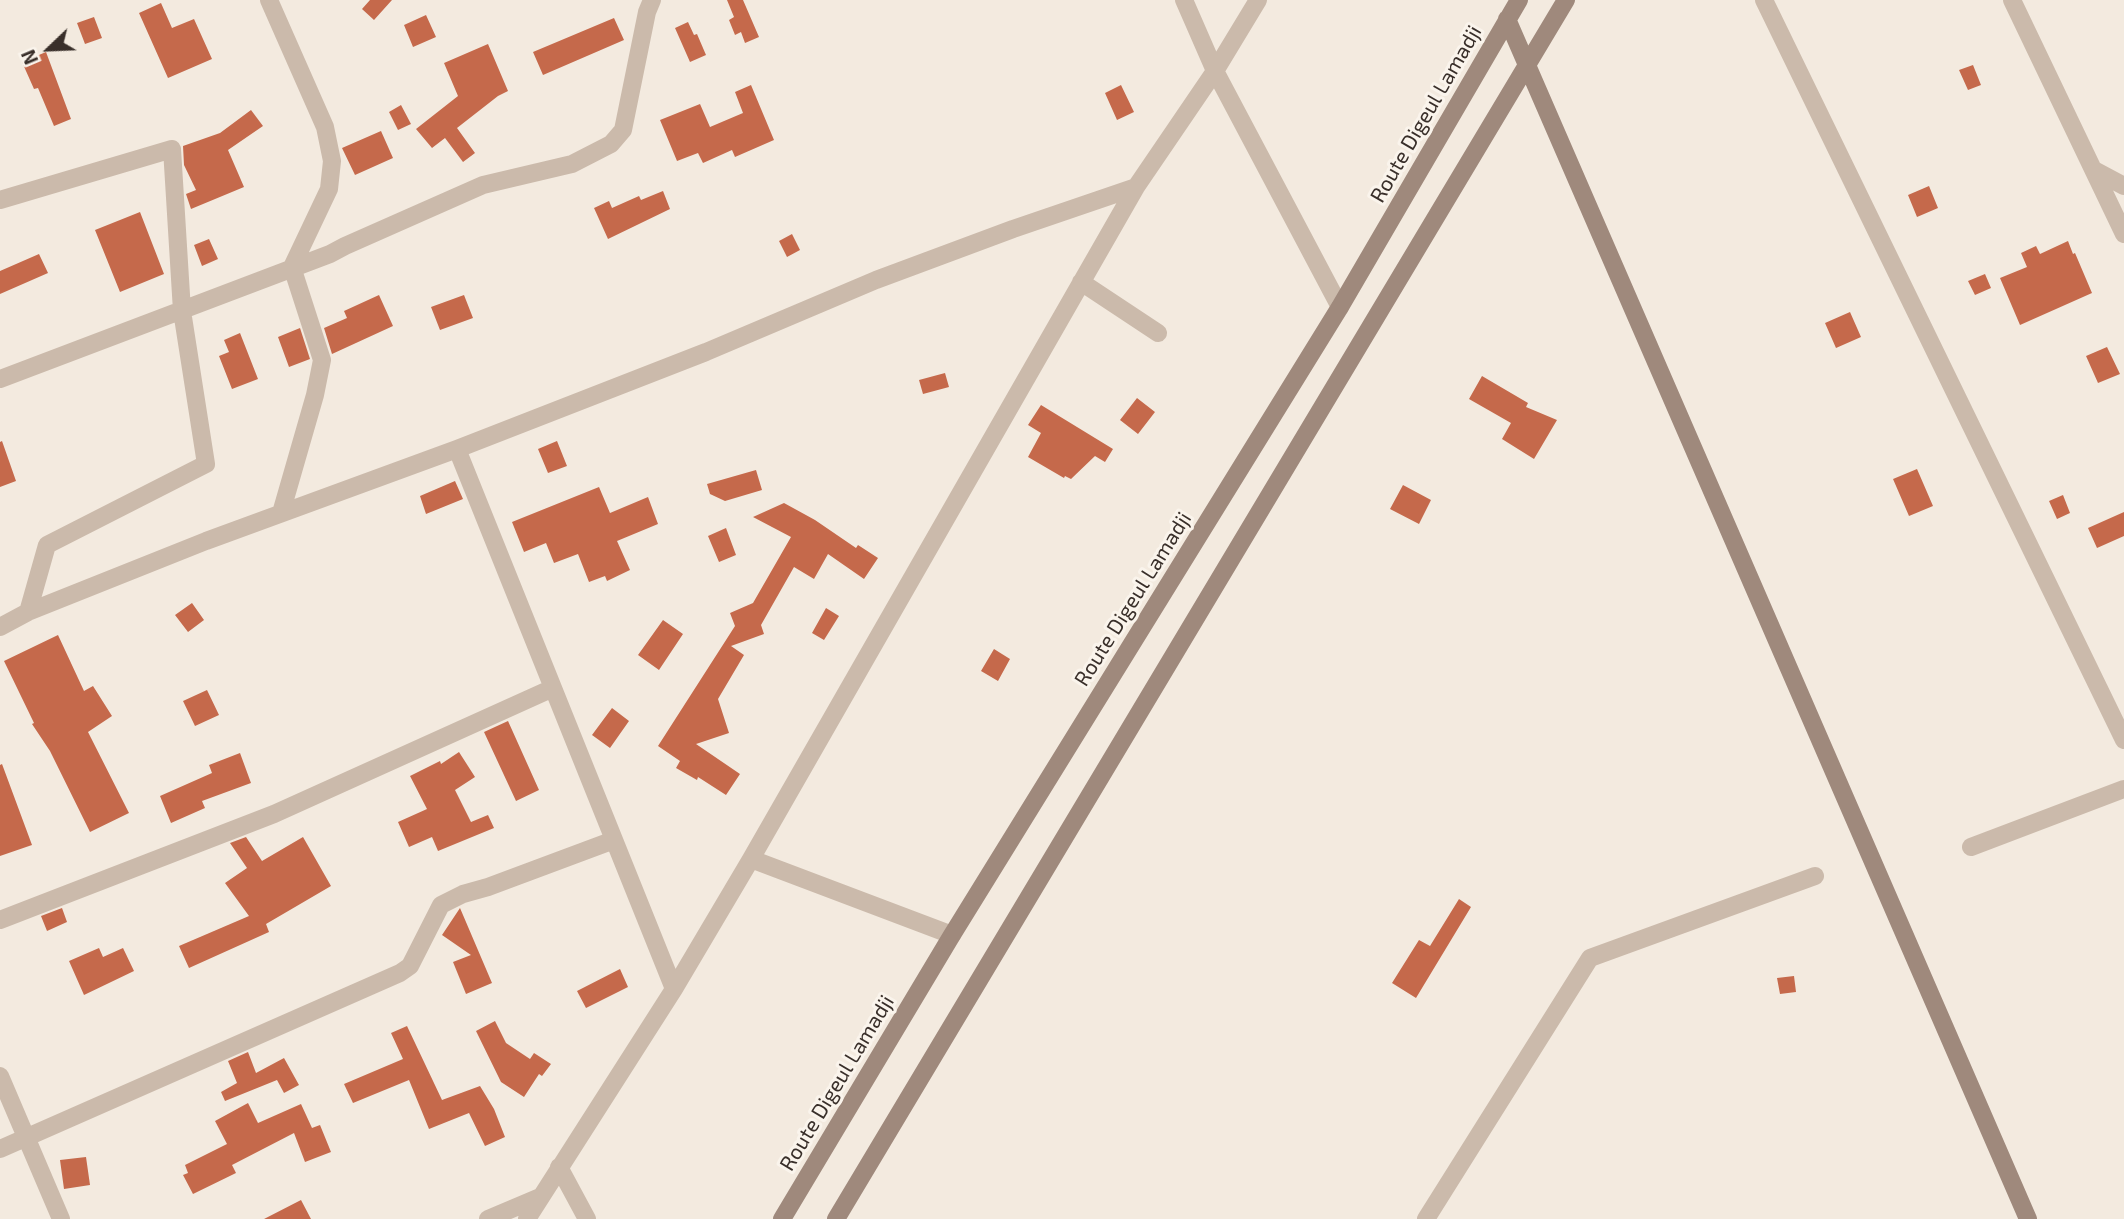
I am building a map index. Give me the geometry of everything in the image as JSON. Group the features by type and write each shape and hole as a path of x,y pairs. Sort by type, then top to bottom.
{"main road":[{"name":"Route Digeul Lamadji","path":"782,1219 952,934 1340,307 1519,0"},
{"path":"836,1219 1566,0"},
{"path":"1507,19 2028,1219"}],"street":[{"path":"268,0 325,127 332,161 329,189 292,267 322,360 315,395 281,513"},
{"path":"0,379 330,254 483,185 572,164 611,144 623,130 647,12 652,0"},
{"path":"1184,0 1215,71 1340,307"},
{"path":"527,1219 674,989 751,859 1136,187 1215,71 1258,0"},
{"path":"1764,0 2124,740"},
{"path":"2012,0 2124,234"},
{"path":"0,201 172,149 182,311 206,464 47,545 28,612"},
{"path":"2094,170 2124,186"},
{"path":"0,627 28,612 206,541 457,449 706,352 876,280 1136,187"},
{"path":"1081,282 1158,333"},
{"path":"457,449 674,989"},
{"path":"0,920 274,814 553,688"},
{"path":"1971,847 2124,789"},
{"path":"0,1149 400,973 410,966 441,905 463,894 614,840"},
{"path":"751,859 952,934"},
{"path":"1426,1219 1590,958 1815,876"},
{"path":"0,1076 61,1219"},
{"path":"558,1167 587,1219"},
{"path":"488,1219 540,1197"}],"building":[{"path":"370,0 392,0 374,20 362,9"},
{"path":"727,0 743,0 759,37 745,43 741,32 735,35 729,20 734,17"},
{"path":"161,3 172,28 194,19 212,59 168,78 139,13"},
{"path":"426,15 436,37 413,47 404,25"},
{"path":"94,17 102,38 85,44 77,23"},
{"path":"614,18 624,40 543,75 533,52"},
{"path":"688,22 694,35 697,34 706,55 690,62 675,28"},
{"path":"488,44 508,91 457,128 475,153 463,162 445,138 432,148 416,129 458,96 444,63"},
{"path":"46,52 71,119 54,126 38,88 34,89 22,62"},
{"path":"1973,65 1981,85 1968,90 1959,70"},
{"path":"751,85 774,140 735,157 732,150 703,163 698,153 677,161 660,120 700,104 710,127 743,113 735,92"},
{"path":"1121,85 1134,112 1117,120 1105,93"},
{"path":"401,105 411,124 398,130 389,112"},
{"path":"251,110 263,126 228,150 244,187 191,209 186,194 196,190 184,165 183,146 220,133"},
{"path":"381,131 393,158 355,175 342,148"},
{"path":"1929,186 1938,208 1917,217 1908,195"},
{"path":"663,191 670,209 608,239 594,208 609,201 612,208 639,196 641,200"},
{"path":"140,212 164,274 120,292 95,230"},
{"path":"792,234 800,250 787,257 779,241"},
{"path":"209,239 218,259 202,266 194,245"},
{"path":"2068,241 2092,293 2020,325 2000,278 2027,267 2021,253 2036,246 2040,254"},
{"path":"39,254 48,273 0,294 0,271"},
{"path":"1985,274 1991,288 1975,295 1968,281"},
{"path":"379,295 393,326 332,354 324,328 347,318 344,311"},
{"path":"464,295 473,318 440,330 431,307"},
{"path":"1850,312 1861,337 1836,348 1825,323"},
{"path":"300,328 310,359 289,367 278,337"},
{"path":"240,333 258,379 232,389 219,356 229,352 224,340"},
{"path":"2107,347 2120,374 2098,383 2086,356"},
{"path":"945,373 949,387 923,394 919,380"},
{"path":"1482,376 1528,403 1526,407 1557,420 1534,459 1502,439 1511,423 1469,399"},
{"path":"1137,398 1155,412 1138,434 1120,420"},
{"path":"1041,405 1113,449 1105,462 1095,456 1071,479 1065,476 1064,478 1028,457 1041,433 1028,425"},
{"path":"2,441 16,481 0,487 0,442"},
{"path":"557,441 567,466 548,473 538,449"},
{"path":"1917,469 1933,506 1909,516 1893,479"},
{"path":"756,470 762,490 725,501 710,494 707,484"},
{"path":"455,481 463,499 426,514 420,496"},
{"path":"1403,485 1431,500 1419,524 1390,509"},
{"path":"599,487 610,513 648,497 658,524 617,541 630,570 607,581 605,576 589,582 578,554 554,563 546,543 524,552 512,522"},
{"path":"2063,495 2070,513 2057,519 2049,501"},
{"path":"784,503 856,548 858,545 878,558 864,579 828,554 814,579 794,567 761,625 764,634 731,646 744,655 718,699 729,733 696,744 740,774 726,795 698,777 697,780 676,768 680,761 658,746 735,626 730,613 753,603 791,537 753,517"},
{"path":"2124,512 2124,536 2097,548 2088,528"},
{"path":"726,528 736,555 719,562 708,536"},
{"path":"192,603 204,620 188,632 175,615"},
{"path":"826,608 839,616 824,640 812,633"},
{"path":"663,620 683,634 659,670 638,655"},
{"path":"58,635 84,691 93,686 112,716 88,732 129,813 90,832 50,751 32,724 34,723 4,661"},
{"path":"994,649 1010,659 998,681 981,671"},
{"path":"207,690 219,715 195,726 183,701"},
{"path":"612,708 629,721 610,748 592,735"},
{"path":"508,721 539,790 516,801 484,732"},
{"path":"459,752 475,777 455,790 471,822 488,815 494,828 438,851 432,837 409,847 398,822 427,809 410,776 440,761 441,764"},
{"path":"240,753 251,783 202,801 205,808 171,823 160,796 212,773 209,765"},
{"path":"2,764 32,845 0,856 0,765"},
{"path":"246,837 262,861 303,837 331,886 266,924 269,932 189,968 179,946 249,916 225,883 247,868 230,843"},
{"path":"1459,899 1471,907 1416,998 1392,983 1419,940 1430,946"},
{"path":"62,908 67,922 47,931 41,916"},
{"path":"460,908 492,983 466,994 453,962 471,955 442,935"},
{"path":"99,948 103,957 123,948 134,971 84,995 69,961"},
{"path":"620,969 628,987 586,1008 577,991"},
{"path":"1794,976 1796,992 1780,994 1777,978"},
{"path":"495,1021 506,1043 530,1059 534,1053 551,1064 542,1076 539,1074 524,1097 501,1082 476,1031"},
{"path":"407,1026 442,1100 480,1086 494,1109 505,1137 485,1146 469,1113 429,1129 409,1080 353,1103 344,1084 403,1059 391,1033"},
{"path":"248,1052 256,1073 284,1058 299,1085 284,1093 277,1080 225,1101 221,1092 237,1083 228,1061"},
{"path":"248,1103 258,1123 301,1104 312,1128 320,1125 331,1152 305,1162 294,1133 232,1165 236,1173 193,1194 183,1175 188,1173 185,1165 227,1144 215,1121"},
{"path":"86,1157 90,1185 64,1189 60,1160"},
{"path":"301,1200 311,1219 264,1219"}]}
